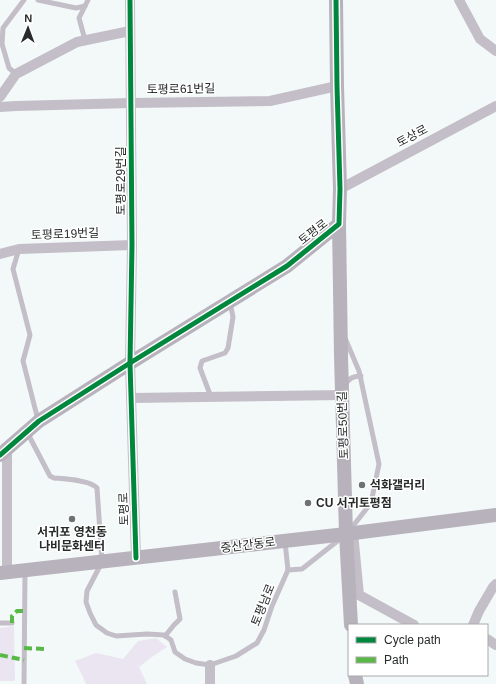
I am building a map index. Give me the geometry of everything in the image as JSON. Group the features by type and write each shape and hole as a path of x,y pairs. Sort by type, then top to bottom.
{"street":[{"name":"토평로29번길","path":"130,0 132,245 130,363"},
{"name":"토평로","path":"3,452 39,421 287,266 339,224 340,189 336,0"},
{"path":"459,0 480,39 496,51"},
{"path":"0,97 16,74 77,42 130,31"},
{"name":"토평로61번길","path":"0,107 270,101 337,86"},
{"name":"토상로","path":"340,189 496,106"},
{"name":"토평로50번길","path":"339,224 342,396 350,534 351,624"},
{"name":"토평로19번길","path":"0,254 19,249 132,245"},
{"name":"토평로","path":"130,363 136,558"},
{"path":"131,398 342,396"},
{"path":"3,452 3,573"},
{"name":"중산간동로","path":"3,573 496,516"},
{"path":"350,534 358,595 412,624"},
{"path":"473,624 479,611 496,584"},
{"path":"210,665 210,684"}],"lane":[{"path":"16,74 9,68 2,44 3,28 24,0"},
{"path":"38,0 76,8 85,6"},
{"path":"85,40 79,18 88,0"},
{"path":"19,249 13,269 30,335 24,362 39,421"},
{"path":"211,397 200,368 202,361 225,353 228,348 233,317 229,302"},
{"path":"288,570 302,570 350,534 371,503 379,464 359,370 341,328"},
{"path":"342,396 347,381 355,376 360,376"},
{"path":"27,431 50,476 54,478 88,482 95,485 97,488 102,562 87,591 86,602 96,625 107,633 116,636 147,634 164,635 171,640 175,652 185,659 196,663 210,665"},
{"name":"토평남로","path":"210,665 236,656 257,643 264,630 272,606 288,570 285,541"},
{"path":"24,684 25,570"},
{"path":"165,636 180,619 174,592"},
{"path":"0,623 12,623"}],"shaded area":[{"path":"14,626 15,681 0,681 0,628"},
{"path":"156,638 167,647 139,667 147,684 86,684 75,661 96,653 123,659 138,641"}],"marked path":[{"path":"12,623 12,616 17,611 24,611"},
{"path":"24,648 44,649"},
{"path":"0,655 24,660"}],"cycle path":[{"path":"130,0 132,245 130,363 136,558"},
{"path":"0,455 39,421 287,266 339,224 340,189 336,0"}],"place":[{"name":"석화갤러리","path":"362,485"},
{"name":"CU 서귀토평점","path":"308,503"},
{"name":"서귀포 영천동 나비문화센터","path":"72,519"}]}
